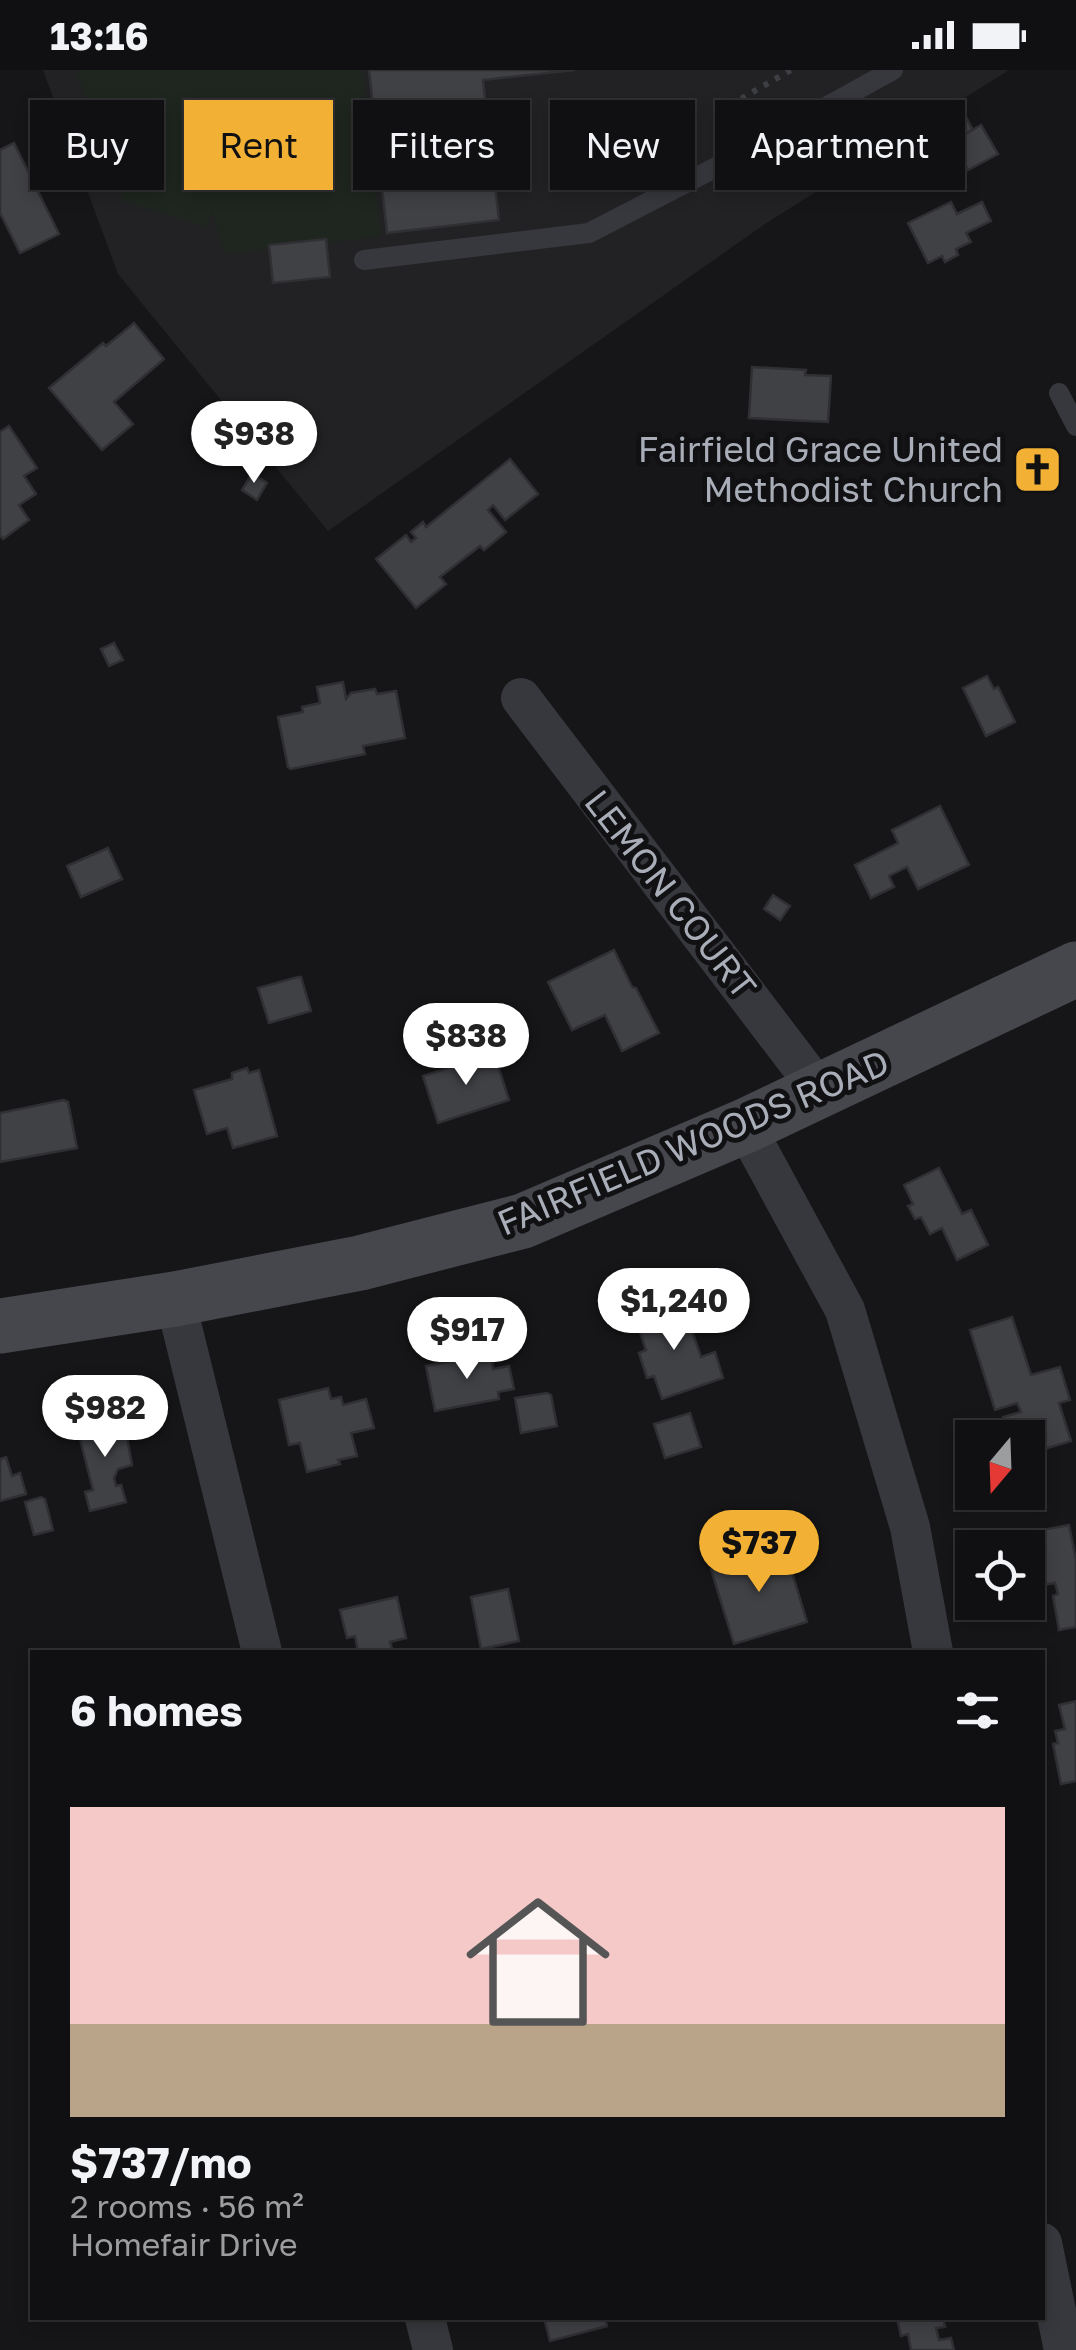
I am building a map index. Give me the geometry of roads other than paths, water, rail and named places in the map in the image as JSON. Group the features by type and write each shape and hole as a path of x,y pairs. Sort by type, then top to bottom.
{"main road":[{"name":"FAIRFIELD WOODS ROAD","path":"0,1326 175,1299 360,1264 523,1221 746,1126 1076,969"}],"street":[{"name":"LEMON COURT","path":"521,698 820,1092"},
{"path":"746,1126 845,1310 910,1526 933,1650"},
{"path":"175,1299 262,1650"},
{"path":"1045,2258 1064,2350"},
{"path":"424,2320 432,2350"}],"lane":[{"path":"364,260 589,233 893,70"},
{"path":"1059,394 1076,426"}],"place":[{"name":"Fairfield Grace United Methodist Church","path":"1038,469"}]}
